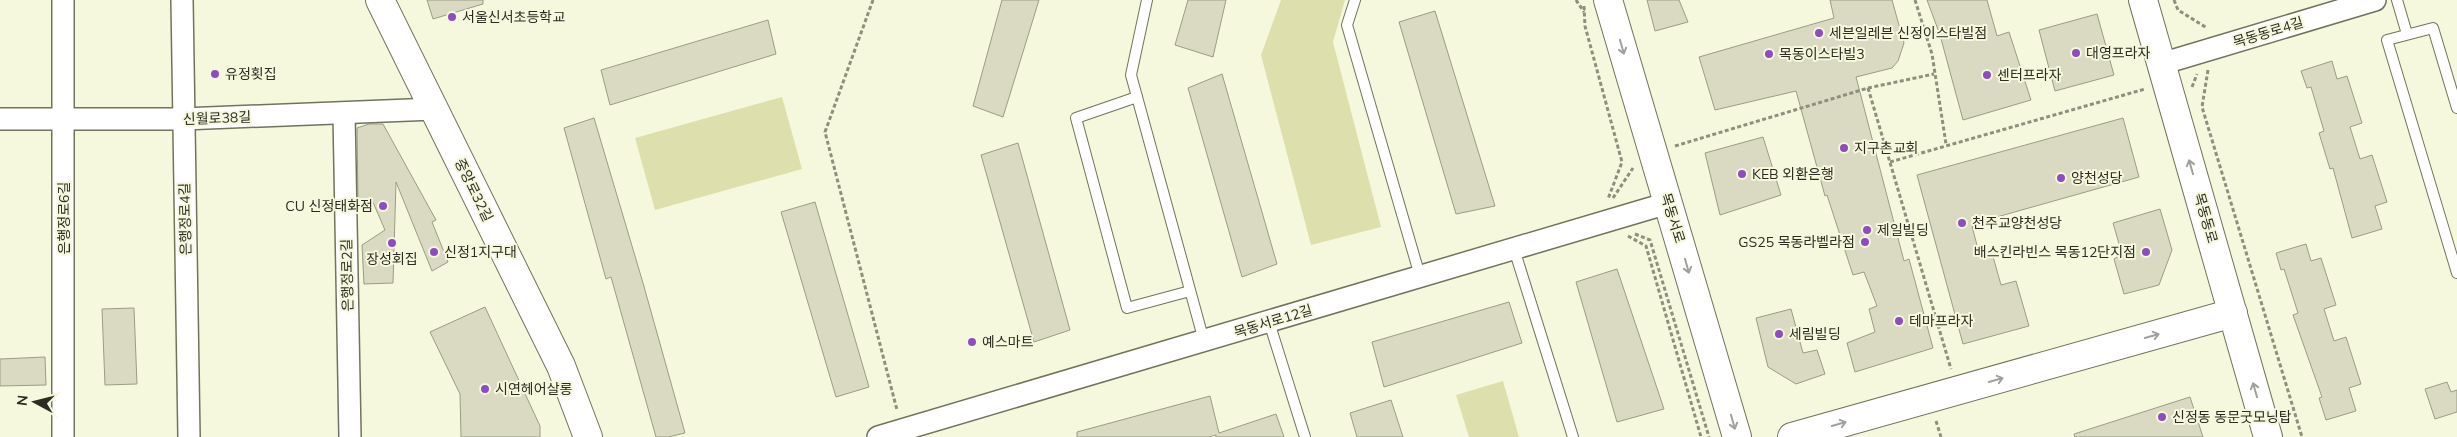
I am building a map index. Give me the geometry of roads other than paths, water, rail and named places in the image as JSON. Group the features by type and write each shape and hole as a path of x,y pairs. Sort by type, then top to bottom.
{"street":[{"name":"은행정로6길","path":"63,0 63,437"},
{"name":"은행정로4길","path":"182,0 189,437"},
{"name":"중앙로32길","path":"380,0 560,366 588,437"},
{"name":"목동서로","path":"1608,0 1737,437"},
{"name":"목동동로","path":"2143,0 2268,437"},
{"name":"목동동로4길","path":"2164,73 2228,44 2375,0"},
{"name":"신월로38길","path":"0,119 183,119 434,109"},
{"name":"은행정로2길","path":"344,113 350,437"},
{"name":"목동서로12길","path":"878,437 1668,202"},
{"path":"1792,437 2233,313"}],"lane":[{"path":"1147,0 1131,75 1204,341"},
{"path":"1355,0 1347,25 1420,276"},
{"path":"2397,0 2407,34"},
{"path":"2457,108 2433,28 2387,40 2457,273"},
{"path":"1137,97 1076,118 1127,308 1190,291"},
{"path":"1514,249 1573,437"},
{"path":"1269,322 1305,437"}],"place":[{"name":"서울신서초등학교","path":"452,17"},
{"name":"세븐일레븐 신정이스타빌점","path":"1819,33"},
{"name":"대영프라자","path":"2076,53"},
{"name":"목동이스타빌3","path":"1769,54"},
{"name":"유정횟집","path":"215,74"},
{"name":"센터프라자","path":"1987,75"},
{"name":"지구촌교회","path":"1844,148"},
{"name":"KEB 외환은행","path":"1742,174"},
{"name":"양천성당","path":"2061,178"},
{"name":"CU 신정태화점","path":"383,206"},
{"name":"천주교양천성당","path":"1962,223"},
{"name":"제일빌딩","path":"1867,230"},
{"name":"GS25 목동라벨라점","path":"1865,242"},
{"name":"장성회집","path":"392,243"},
{"name":"신정1지구대","path":"434,252"},
{"name":"배스킨라빈스 목동12단지점","path":"2146,252"},
{"name":"테마프라자","path":"1899,321"},
{"name":"세림빌딩","path":"1779,334"},
{"name":"예스마트","path":"972,342"},
{"name":"시연헤어살롱","path":"485,389"},
{"name":"신정동 동문굿모닝탑","path":"2162,417"}]}
